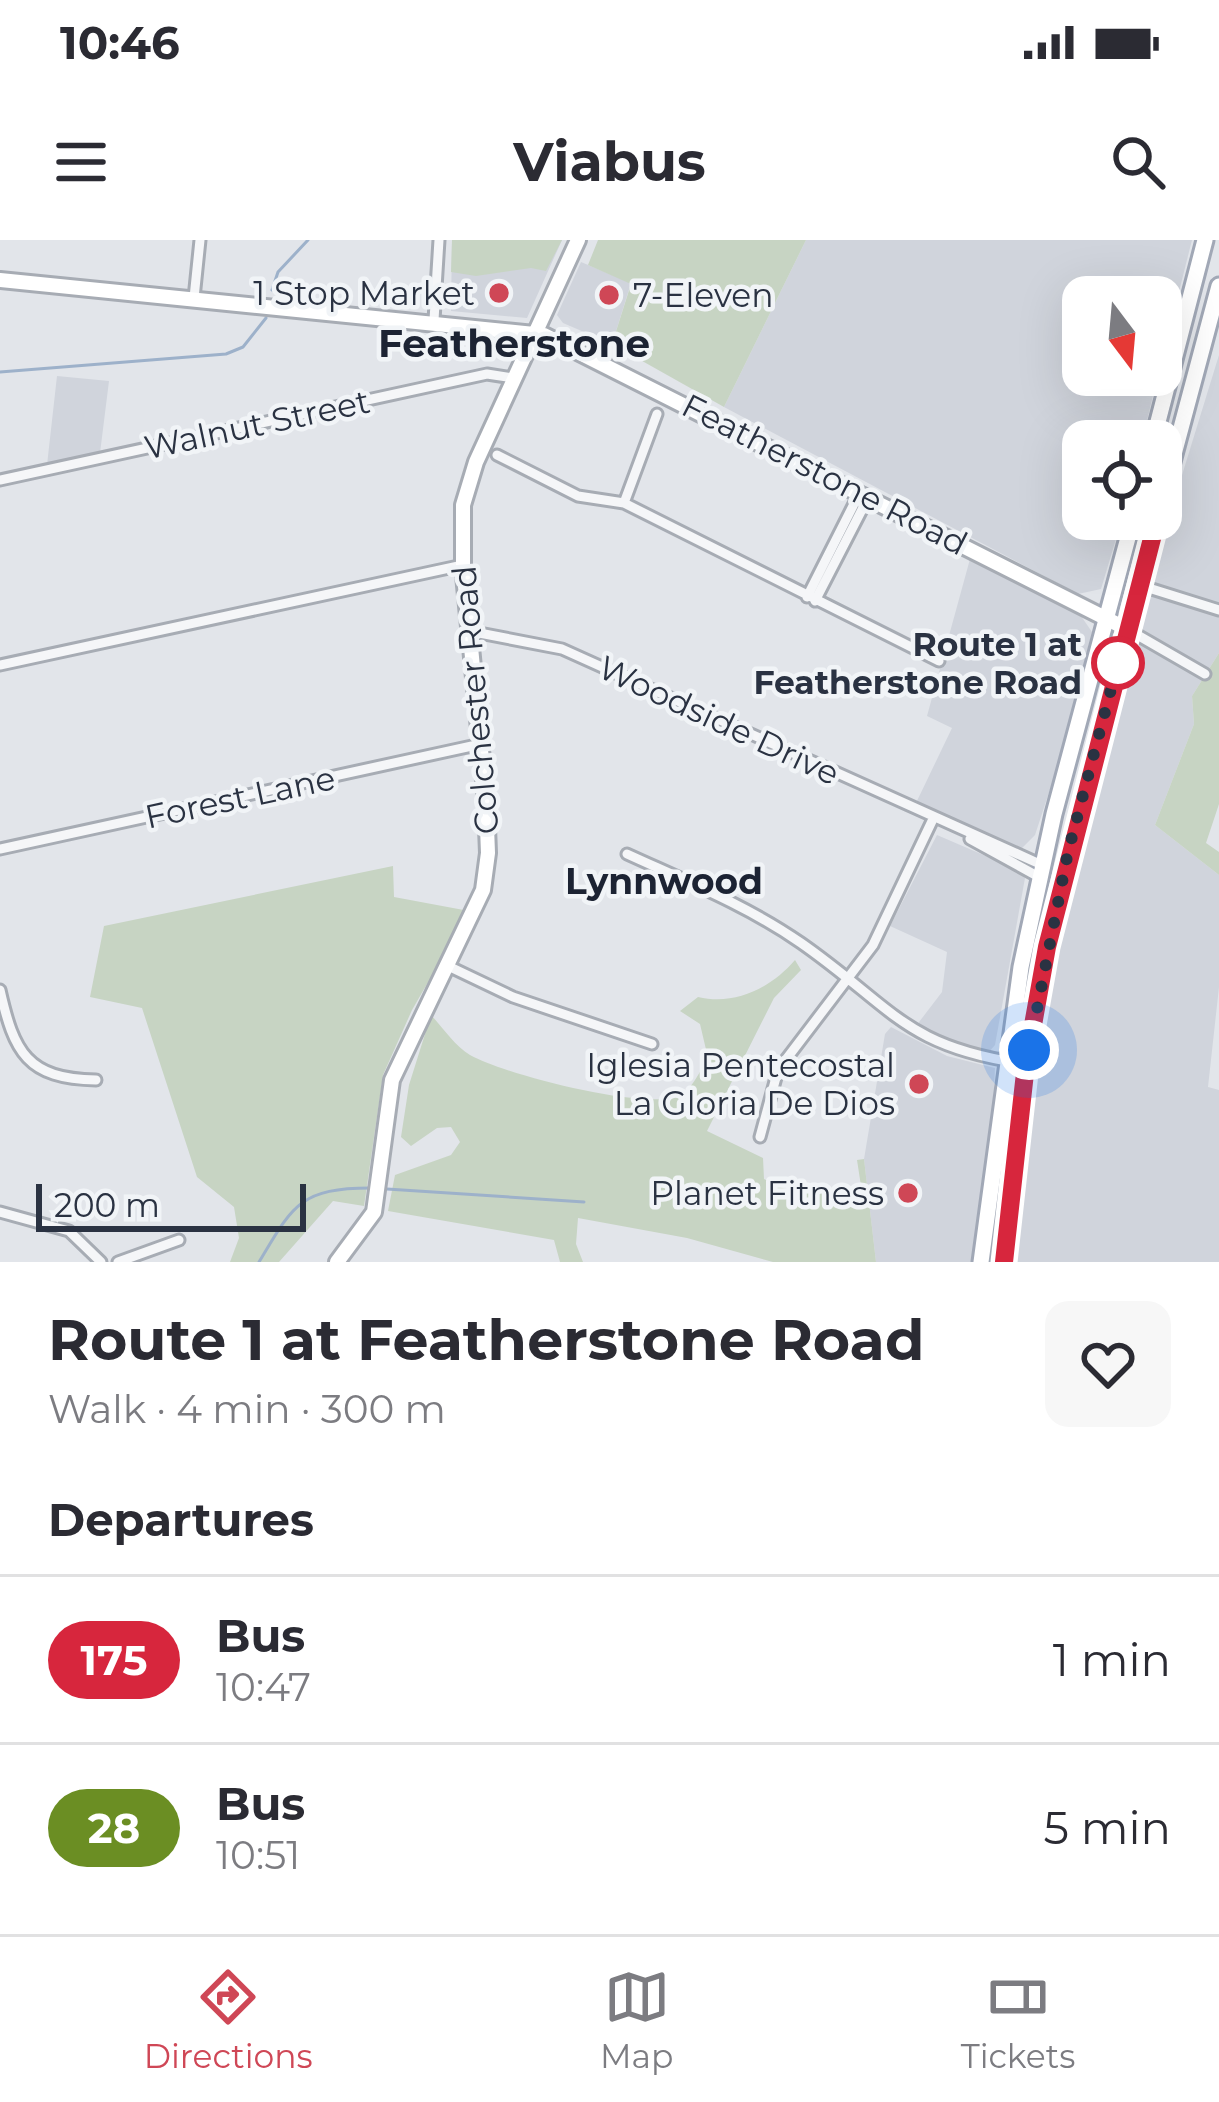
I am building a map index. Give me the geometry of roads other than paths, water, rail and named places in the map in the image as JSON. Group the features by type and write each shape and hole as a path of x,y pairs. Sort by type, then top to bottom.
{"main road":[{"path":"1182,330 1205,240"},
{"path":"1182,426 1219,286"},
{"path":"1182,374 1183,422"},
{"path":"981,1262 1005,1061 1041,871 1127,540"},
{"path":"1004,1262 1026,1064 1052,924 1151,540"},
{"path":"1041,871 1049,883 1052,924"}],"street":[{"path":"194,298 200,240"},
{"path":"434,320 439,240"},
{"name":"Colchester Road","path":"337,1262 374,1212 392,1080 477,908 487,872 481,745 463,565 465,492 578,240"},
{"name":"Featherstone Road","path":"0,280 533,332 577,347 1127,628 1205,674"},
{"name":"Walnut Street","path":"0,480 487,374 513,378"},
{"path":"624,503 657,413"},
{"path":"496,455 578,496 624,503 939,661"},
{"path":"811,599 864,494"},
{"path":"0,664 463,565"},
{"path":"1139,585 1219,610"},
{"name":"Woodside Drive","path":"469,631 562,649 1041,871"},
{"name":"Forest Lane","path":"0,849 481,745"},
{"path":"760,1137 778,1070 880,933 933,819"},
{"path":"627,854 753,914 913,1032 963,1054 1026,1064"},
{"path":"446,965 513,998 652,1044"},
{"path":"0,990 9,1030 30,1062 62,1078 96,1080"},
{"path":"0,1212 69,1231 101,1262"},
{"path":"118,1262 179,1240"}],"waterway":[{"path":"272,290 278,272 308,240"},
{"path":"0,372 226,354 243,347 266,318"},
{"path":"259,1262 300,1204 327,1192 370,1188"},
{"path":"387,1189 584,1202"}],"place":[{"name":"1 Stop Market","path":"499,293"},
{"name":"7-Eleven","path":"609,295"},
{"name":"Route 1 at Featherstone Road","path":"1118,663"},
{"name":"Iglesia Pentecostal La Gloria De Dios","path":"919,1084"},
{"name":"Planet Fitness","path":"908,1193"}],"district":[{"name":"Featherstone","path":"514,343"},
{"name":"Lynnwood","path":"664,881"}]}
